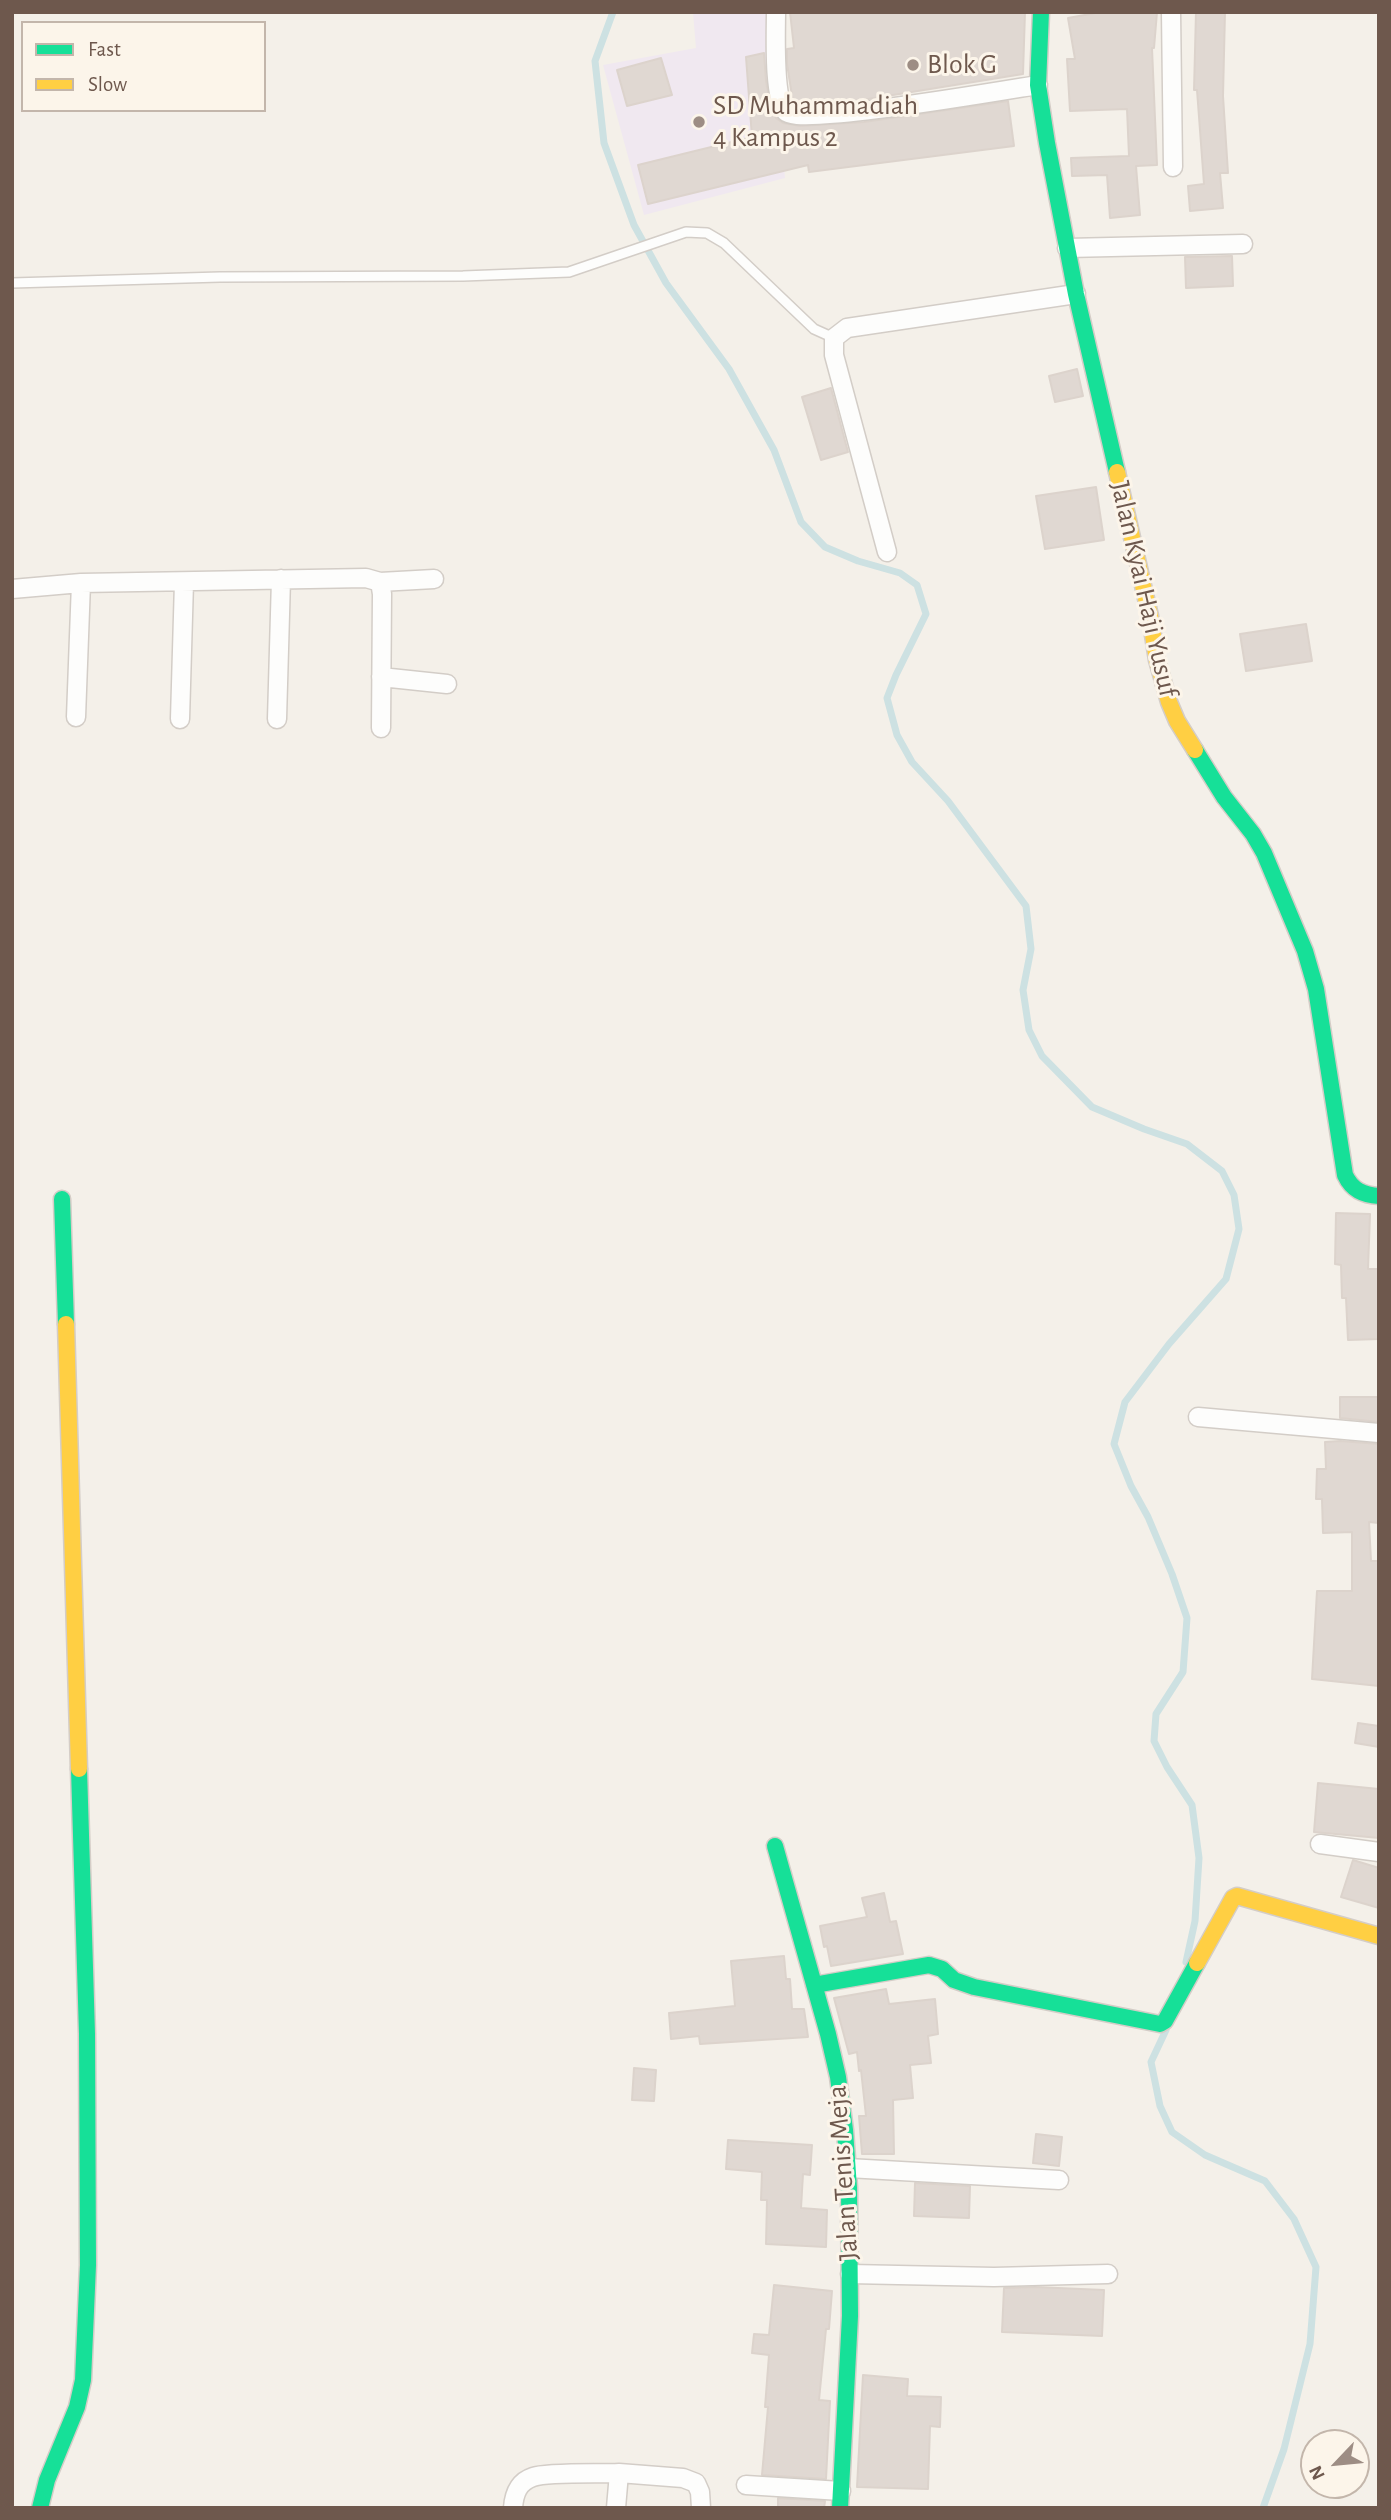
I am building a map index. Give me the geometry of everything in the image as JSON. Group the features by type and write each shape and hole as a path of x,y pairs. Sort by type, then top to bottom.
{"street":[{"path":"776,12 779,95 784,111 793,116 847,114 1038,85"},
{"name":"Jalan Kyai Haji Yusuf","path":"1041,12 1038,85 1067,248 1150,616 1157,660 1177,721 1224,797 1259,844 1287,902 1306,951 1316,989 1345,1175 1349,1185 1357,1192 1379,1196"},
{"path":"1171,12 1173,167"},
{"path":"1067,248 1243,244"},
{"path":"887,552 834,355 834,338 847,328 1076,294"},
{"path":"12,589 81,583 366,578 380,582 434,579"},
{"path":"277,719 281,579"},
{"path":"180,719 184,582"},
{"path":"380,582 381,729"},
{"path":"76,717 81,583"},
{"path":"381,677 446,684"},
{"path":"40,2508 47,2480 77,2407 83,2380 88,2265 87,2034 62,1199"},
{"path":"1198,1417 1379,1433"},
{"path":"1320,1844 1379,1852"},
{"name":"Jalan Tenis Meja","path":"775,1846 838,2077 848,2168 850,2316 841,2500"},
{"path":"814,1985 929,1965 942,1969 954,1980 974,1987 1153,2024 1165,2021 1233,1898 1244,1897 1379,1936"},
{"path":"848,2168 1059,2180"},
{"path":"850,2274 994,2277 1108,2274"},
{"path":"513,2508 514,2496 520,2484 534,2476 619,2473 683,2478 696,2483 700,2492 701,2508"},
{"path":"616,2508 619,2473"},
{"path":"746,2485 841,2500"}],"lane":[{"path":"12,283 569,272 686,232 707,233 724,243 814,329 834,338"}],"shaded area":[{"name":"SD Muhammadiah 4 Kampus 2","path":"693,12 771,12 785,178 644,215 603,65 696,48"}],"building":[{"path":"790,12 1025,12 1023,74 862,100 793,102 787,64 787,49 794,48"},
{"path":"1101,12 1157,12 1152,48 1157,165 1136,166 1140,215 1110,218 1107,175 1072,176 1071,158 1129,156 1127,109 1070,111 1067,59 1075,59 1068,18"},
{"path":"1196,12 1225,12 1223,96 1228,173 1220,173 1223,208 1190,211 1188,186 1204,184 1197,90 1194,90"},
{"path":"764,53 771,107 776,118 783,123 800,126 864,122 1008,101 1014,146 809,172 808,165 648,204 638,165 752,137 746,57"},
{"path":"661,58 672,95 627,106 617,70"},
{"path":"1232,256 1233,286 1186,288 1185,257"},
{"path":"1077,369 1083,396 1055,402 1049,376"},
{"path":"831,388 848,452 821,460 802,397"},
{"path":"1096,487 1104,540 1045,549 1036,496"},
{"path":"1306,624 1312,661 1246,671 1240,634"},
{"path":"1336,1213 1370,1214 1368,1269 1379,1269 1379,1339 1348,1340 1341,1265 1335,1264"},
{"path":"1340,1397 1379,1397 1379,1422 1340,1418"},
{"path":"1325,1442 1379,1444 1379,1523 1369,1522 1371,1561 1379,1561 1379,1686 1312,1679 1317,1591 1352,1591 1352,1532 1323,1533 1322,1499 1316,1499 1317,1469 1326,1469"},
{"path":"1358,1723 1379,1726 1379,1747 1355,1743"},
{"path":"1318,1783 1379,1789 1379,1838 1314,1832"},
{"path":"1353,1860 1379,1868 1379,1908 1341,1897"},
{"path":"884,1893 890,1922 896,1921 903,1954 831,1966 820,1926 867,1917 862,1898"},
{"path":"784,1956 786,1979 790,1979 792,2009 804,2009 808,2037 700,2044 699,2036 671,2039 669,2013 735,2006 731,1961"},
{"path":"886,1989 889,2004 935,1999 938,2034 928,2036 931,2063 910,2065 913,2098 893,2100 894,2154 862,2154 859,2116 866,2116 861,2070 859,2071 857,2052 849,2054 834,1998"},
{"path":"634,2068 656,2070 654,2101 632,2100"},
{"path":"1036,2134 1062,2137 1059,2166 1033,2163"},
{"path":"728,2140 812,2145 810,2175 803,2174 801,2208 827,2210 826,2247 766,2244 767,2200 761,2200 762,2172 726,2169"},
{"path":"915,2183 970,2186 969,2218 914,2216"},
{"path":"774,2285 832,2291 819,2400 830,2401 826,2479 762,2475 769,2355 752,2353 754,2334 769,2335"},
{"path":"1004,2288 1104,2290 1102,2336 1002,2332"},
{"path":"863,2375 908,2379 907,2396 941,2397 940,2427 930,2426 928,2489 857,2487"},
{"path":"778,2498 825,2501 824,2508 778,2508"}],"waterway":[{"path":"613,12 595,61 604,143 634,225 666,283 729,369 774,450 801,522 825,547 858,561 900,573 917,585 926,614 887,698 897,735 912,762 948,801 1026,906 1031,949 1023,990 1029,1030 1042,1056 1092,1107 1187,1144 1222,1171 1234,1195 1239,1229 1226,1279 1169,1344 1125,1402 1114,1444 1172,1574 1187,1618 1183,1672 1156,1714 1154,1741 1192,1805 1199,1858 1195,1921 1186,1962"},
{"path":"1166,2030 1151,2062 1160,2106 1172,2132 1205,2155 1265,2181 1294,2219 1316,2267 1310,2344 1284,2449 1263,2508"}],"traffic: fast":[{"path":"1041,12 1038,85 1047,143 1076,294 1117,472"},
{"path":"1195,750 1264,853 1305,951 1316,989 1345,1175 1359,1191 1379,1196"},
{"path":"62,1199 66,1324"},
{"path":"40,2508 47,2480 77,2407 83,2380 88,2265 87,2034 79,1769"},
{"path":"775,1846 828,2034 838,2077 845,2130 849,2188 850,2316 840,2508"},
{"path":"814,1985 929,1965 942,1969 954,1980 974,1987 1160,2024 1165,2021 1197,1963"}],"traffic: slow":[{"path":"1117,472 1150,616 1157,660 1177,721 1195,750"},
{"path":"66,1324 79,1769"},
{"path":"1197,1963 1233,1898 1237,1896 1379,1936"}],"place":[{"name":"Blok G","path":"913,65"},
{"name":"SD Muhammadiah 4 Kampus 2","path":"699,122"}]}
